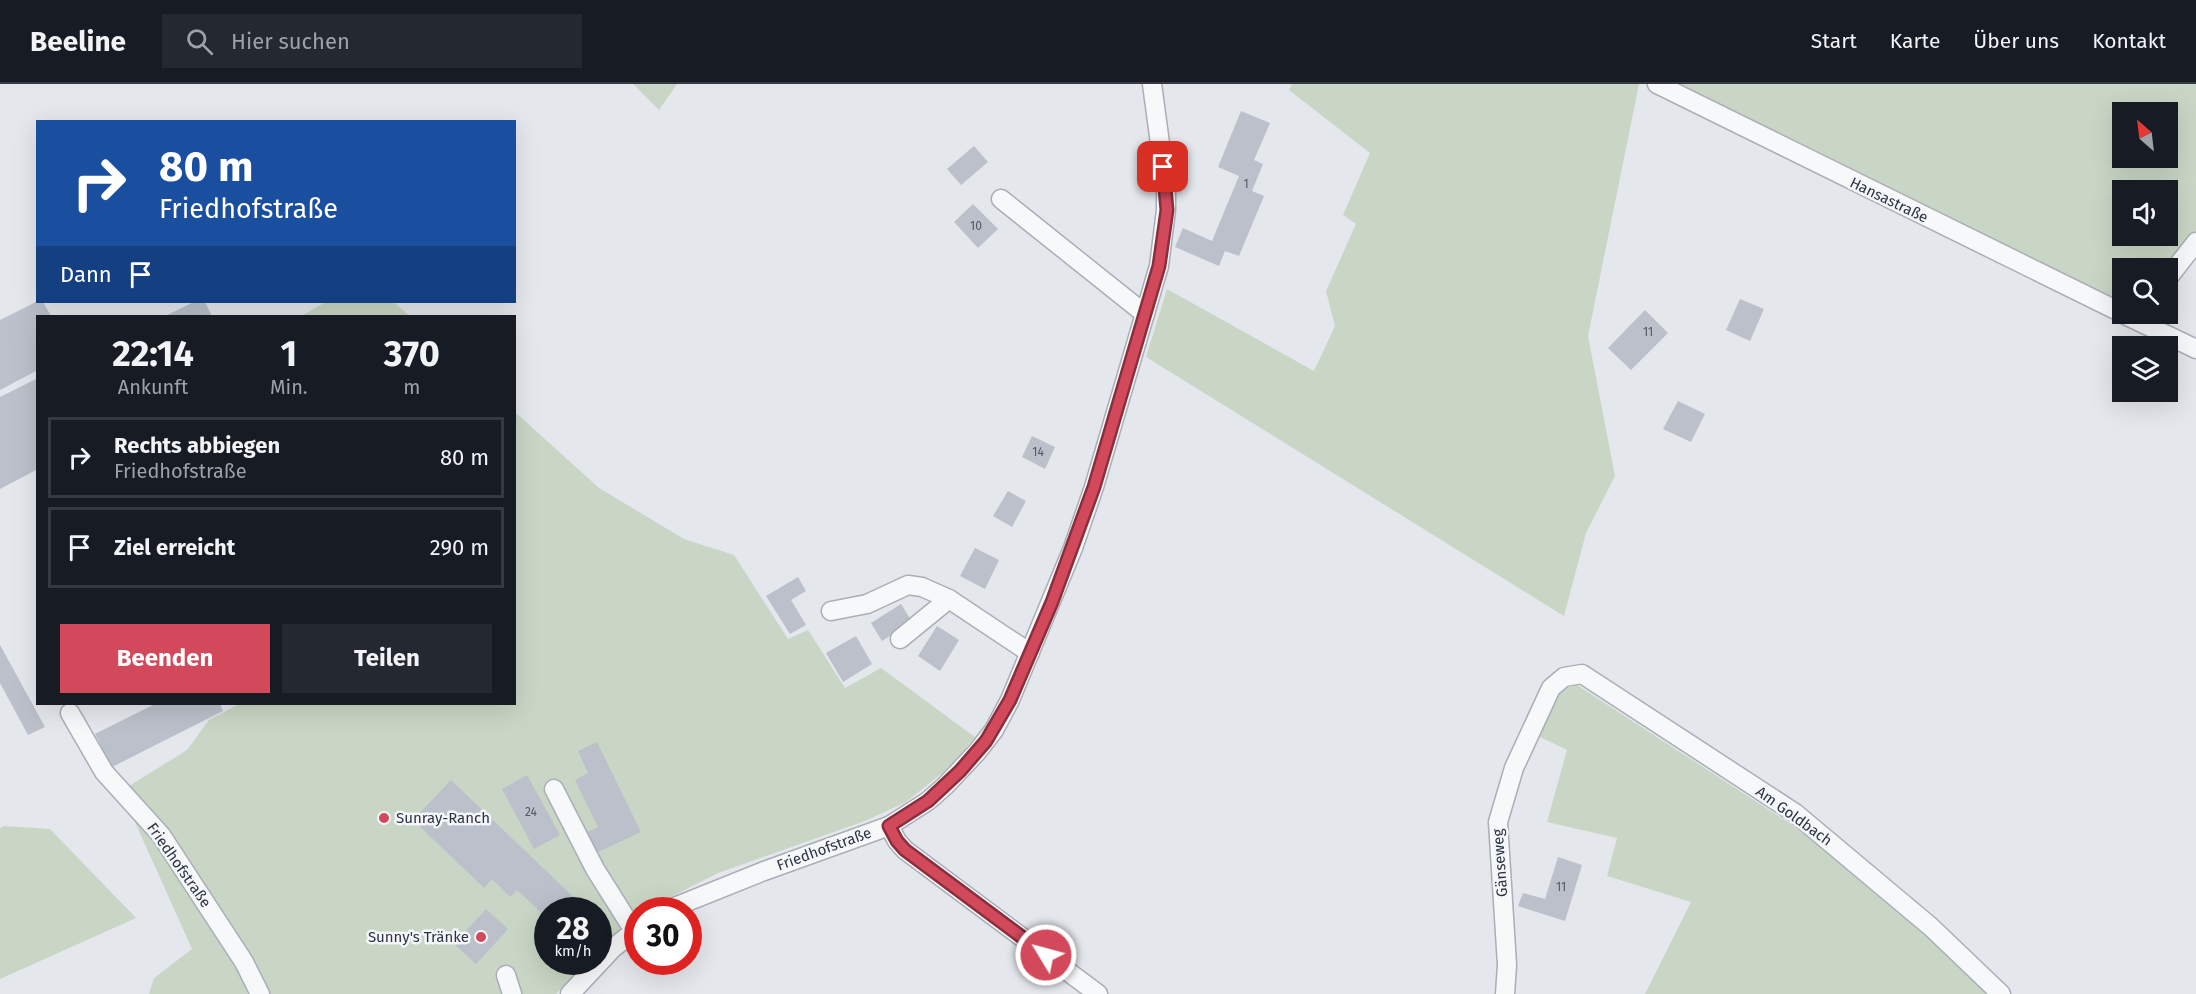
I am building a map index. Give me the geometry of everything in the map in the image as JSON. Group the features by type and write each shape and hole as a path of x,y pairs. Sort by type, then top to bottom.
{"street":[{"name":"Friedhofstraße","path":"699,897 889,826 928,801 977,752 994,730 1010,700 1056,591 1094,487 1159,266 1167,210 1152,84"},
{"name":"Hansastraße","path":"1657,84 2112,306"},
{"path":"1001,199 1145,314"},
{"path":"2178,265 2196,242"},
{"name":"Hansastraße","path":"2147,324 2196,349"},
{"path":"831,611 867,604 908,585 922,587 949,599 1030,654"},
{"path":"900,639 949,599"},
{"name":"Am Goldbach","path":"1564,677 1582,675 1795,813 1931,927 2001,994"},
{"name":"Gänseweg","path":"1505,994 1507,965 1498,822 1518,758 1551,688 1564,677"},
{"name":"Friedhofstraße","path":"70,713 104,772 161,835 244,962 260,994"},
{"path":"554,789 594,869 624,912"},
{"path":"889,826 905,850 1098,994"},
{"path":"570,994 624,939"},
{"path":"506,975 512,994"}],"green space":[{"path":"633,84 677,84 659,110"},
{"path":"1292,84 1639,84 1588,336 1615,476 1586,533 1564,616 1146,357 1167,289 1314,371 1335,326 1326,291 1356,224 1343,215 1370,153 1289,90"},
{"path":"1680,84 2196,84 2196,232 2174,258 2112,258 2112,298"},
{"path":"324,303 394,303 409,315 303,315"},
{"path":"516,413 599,488 684,539 734,555 788,639 808,630 845,688 881,668 975,737 951,766 906,802 865,821 718,873 671,897 624,897 624,924 612,937 612,897 534,897 534,975 574,975 556,994 149,994 154,978 192,949 121,791 187,750 209,720 237,705 516,705"},
{"path":"1577,685 1829,849 1930,932 1991,994 1645,994 1691,902 1607,876 1617,838 1547,822 1567,750 1538,736 1559,690"},
{"path":"4,826 50,829 136,918 0,979 0,828"}],"building":[{"path":"1241,111 1270,123 1254,160 1263,164 1252,191 1264,196 1239,256 1225,251 1219,266 1175,247 1183,228 1212,241 1239,176 1218,167"},
{"path":"974,146 988,162 961,185 947,169"},
{"path":"973,204 998,229 978,248 954,222"},
{"path":"1740,299 1764,309 1750,341 1726,330"},
{"path":"36,302 44,303 50,315 36,315 36,371 0,390 0,320"},
{"path":"192,303 206,303 212,315 167,315"},
{"path":"1645,310 1668,333 1631,370 1608,348"},
{"path":"36,379 36,470 0,489 0,397"},
{"path":"1678,401 1705,414 1691,442 1663,429"},
{"path":"1032,436 1055,447 1045,469 1022,457"},
{"path":"1008,491 1026,501 1012,527 993,516"},
{"path":"975,548 999,560 985,589 960,576"},
{"path":"798,577 806,591 791,600 806,625 790,634 766,596"},
{"path":"901,604 912,622 882,641 871,623"},
{"path":"937,626 959,640 940,671 918,656"},
{"path":"856,636 872,664 843,682 826,653"},
{"path":"0,645 45,727 28,735 0,683"},
{"path":"153,705 220,705 223,711 112,767 95,734"},
{"path":"597,742 641,832 594,854 584,834 598,827 575,780 588,773 578,751"},
{"path":"527,775 560,835 534,849 502,789"},
{"path":"451,780 573,897 534,897 534,906 517,890 510,897 492,879 484,888 413,820"},
{"path":"1558,857 1582,865 1565,921 1518,906 1523,893 1545,899"},
{"name":"Sunny's Tränke","path":"486,909 508,929 476,964 454,944"}],"place":[{"name":"Sunray-Ranch","path":"384,818"},
{"name":"Sunny's Tränke","path":"481,937"}],"route":[{"path":"1046,955 905,850 889,826 928,801 960,771 986,741 1010,700 1052,602 1094,487 1159,266 1167,210 1163,167"}]}
